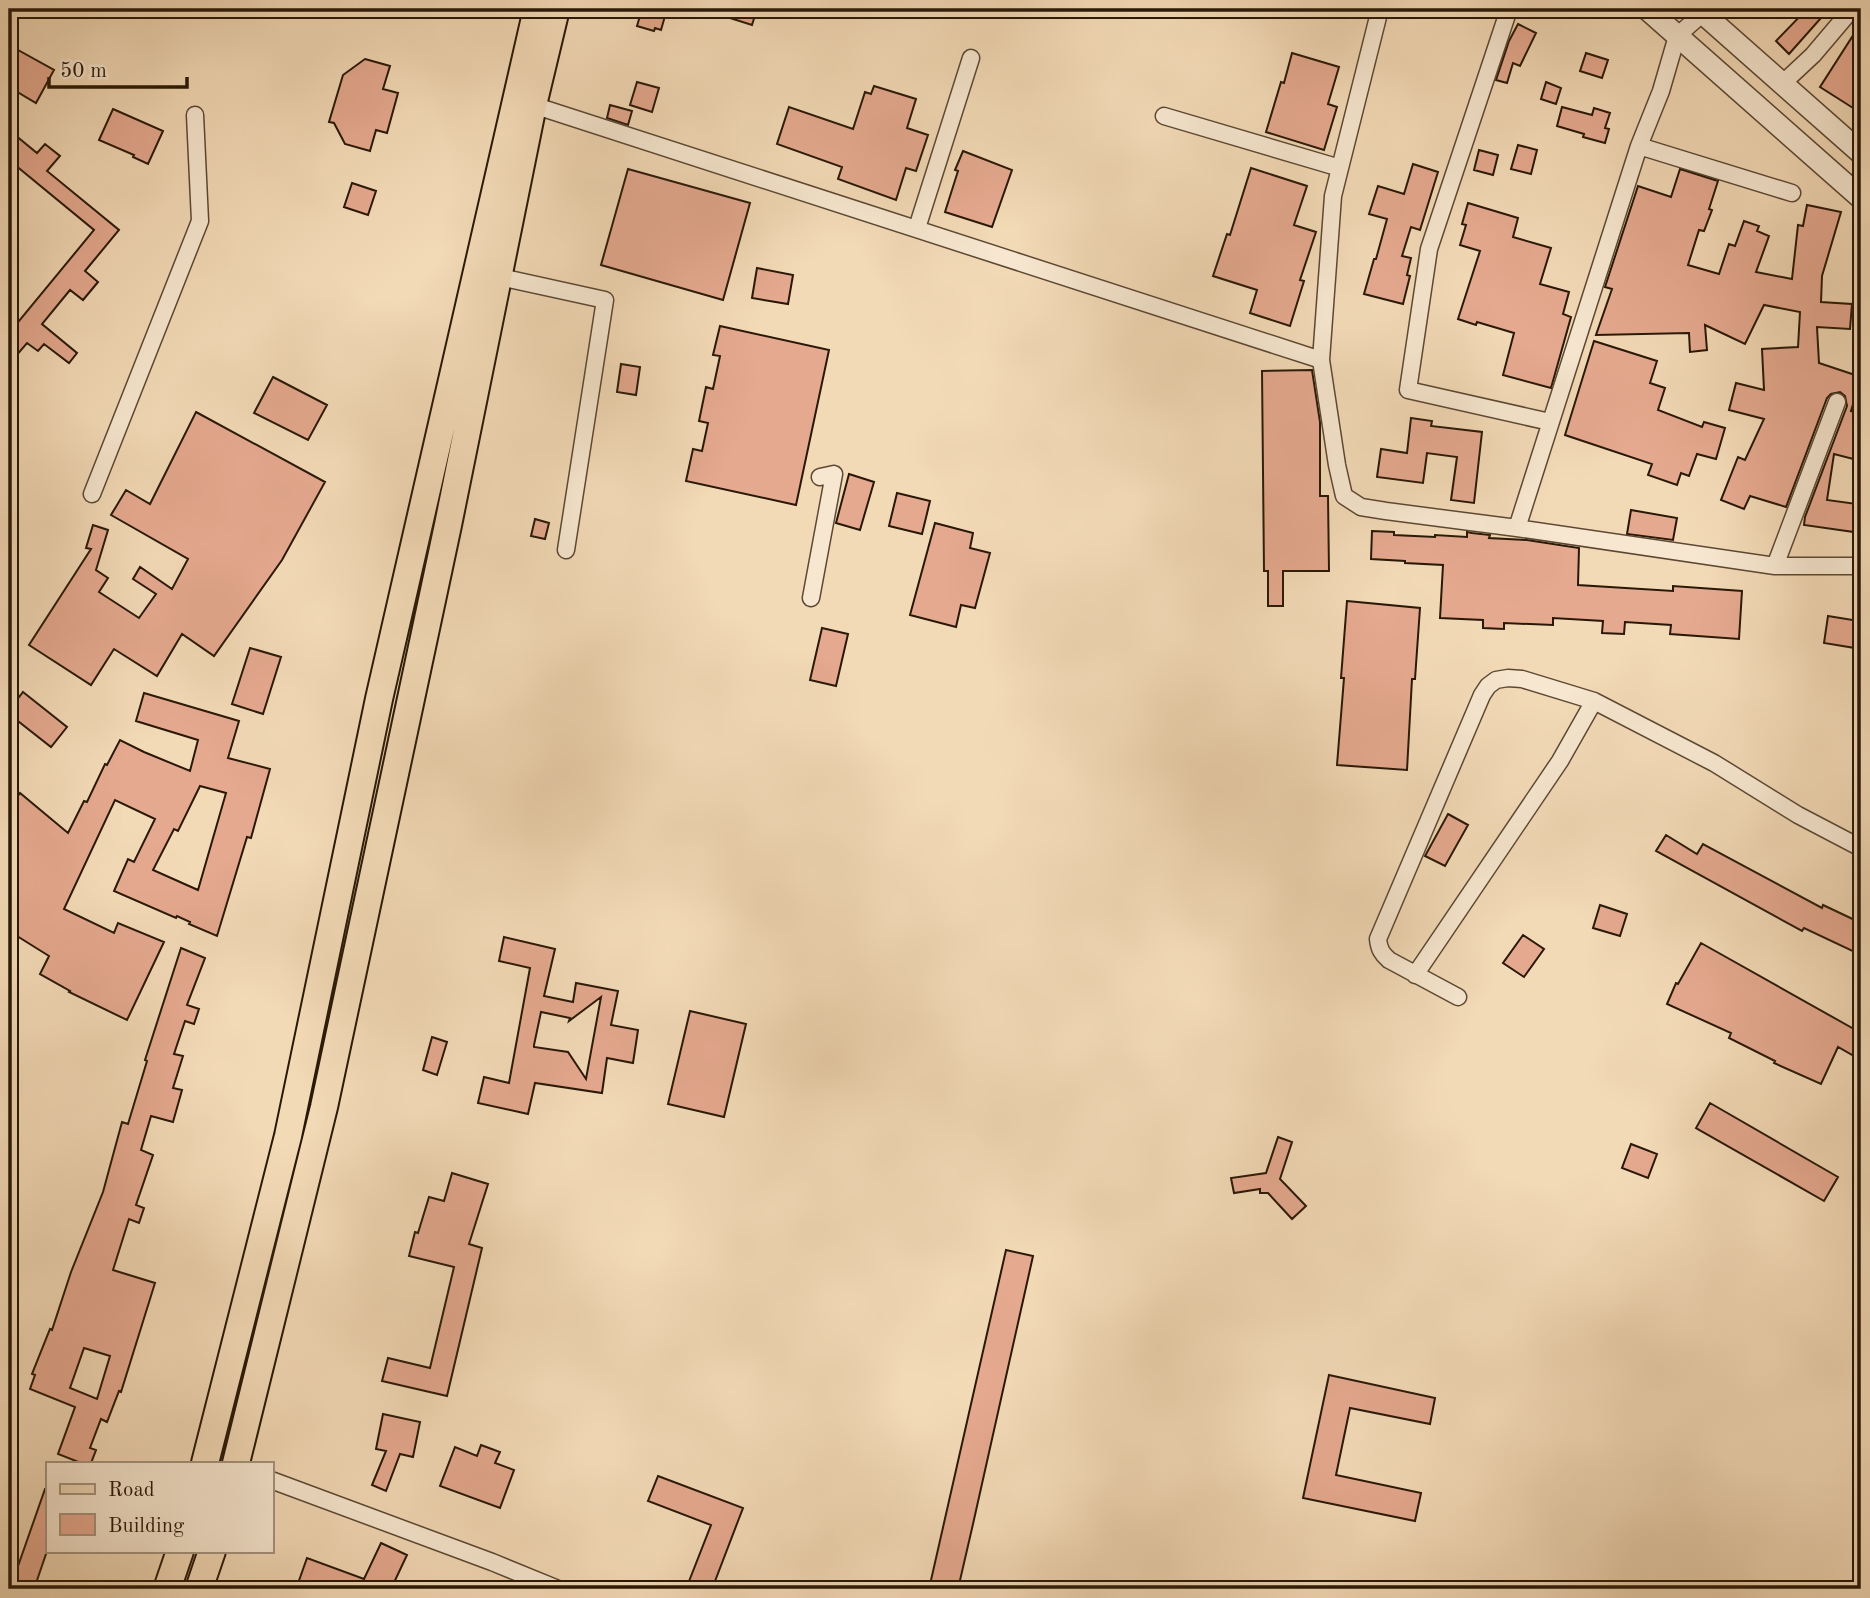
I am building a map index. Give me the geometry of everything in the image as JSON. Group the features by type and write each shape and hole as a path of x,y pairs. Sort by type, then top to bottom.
{"main road":[{"path":"205,1462 288,1136 379,699 537,9"},
{"path":"236,1462 324,1107 500,277 533,105 556,9"},
{"path":"167,1589 180,1552"},
{"path":"199,1589 212,1552"}],"street":[{"path":"1380,9 1332,197 1321,360 1344,496 1361,507 1775,566 1861,566"},
{"path":"1509,9 1429,249 1408,390 1550,422"},
{"path":"1647,9 1861,198"},
{"path":"1783,83 1813,55 1852,9"},
{"path":"1517,528 1639,146 1661,91 1677,36 1701,11 1861,153"},
{"path":"917,228 971,58"},
{"path":"533,105 1321,360"},
{"path":"92,494 200,221 195,115"},
{"path":"1164,116 1340,167"},
{"path":"1639,146 1792,193"},
{"path":"500,277 605,300 566,550"},
{"path":"1775,566 1837,402"},
{"path":"811,598 834,474 820,477"},
{"path":"1458,997 1382,954 1378,939 1482,695 1496,681 1522,679 1594,701 1714,763 1798,815 1861,848"},
{"path":"1415,975 1560,761 1594,701"},
{"path":"273,1481 492,1562 540,1586 558,1589"}],"building":[{"path":"642,9 667,9 661,30 655,28 654,31 637,26"},
{"path":"711,9 757,9 752,25 711,12"},
{"path":"1807,9 1829,9 1789,54 1776,41"},
{"path":"1861,23 1861,96 1853,108 1820,87"},
{"path":"1518,24 1536,33 1520,66 1513,63 1507,83 1496,80 1509,41"},
{"path":"9,45 54,70 36,103 9,87"},
{"path":"1292,53 1339,67 1328,104 1337,107 1324,150 1266,132"},
{"path":"1586,53 1608,60 1602,78 1580,71"},
{"path":"365,59 390,66 383,89 398,93 387,133 376,130 370,151 345,144 334,123 329,122 343,75"},
{"path":"637,82 659,88 652,112 630,105"},
{"path":"1546,82 1561,88 1556,104 1541,99"},
{"path":"874,86 916,99 907,128 928,135 916,171 906,168 896,200 838,179 842,167 777,144 789,107 853,129 865,92 871,94"},
{"path":"610,105 632,111 628,125 607,118"},
{"path":"1562,107 1592,115 1594,108 1610,113 1605,128 1609,129 1605,143 1557,126"},
{"path":"113,109 163,131 148,164 99,140"},
{"path":"9,130 37,153 45,144 60,156 47,171 119,230 85,271 98,282 83,300 70,290 42,324 77,353 69,363 44,344 38,351 27,343 9,364 9,333 94,230 9,160"},
{"path":"1518,145 1537,150 1531,174 1511,169"},
{"path":"1479,150 1498,155 1493,175 1474,170"},
{"path":"963,151 1012,170 992,227 945,212 958,171 955,170"},
{"path":"1413,164 1438,172 1420,230 1411,227 1402,256 1411,258 1403,304 1364,294 1387,219 1369,214 1378,186 1404,194"},
{"path":"1251,168 1307,186 1294,225 1316,232 1300,280 1304,281 1290,326 1250,313 1257,290 1213,276 1227,234 1230,235"},
{"path":"628,169 750,203 723,300 601,265"},
{"path":"1680,169 1718,181 1709,209 1712,210 1704,231 1699,230 1688,265 1719,274 1729,244 1735,246 1744,221 1759,226 1757,231 1769,236 1756,272 1792,279 1798,225 1803,226 1807,205 1841,212 1822,276 1821,302 1852,304 1850,329 1817,327 1819,363 1861,377 1851,411 1861,414 1861,461 1834,454 1827,500 1857,504 1856,510 1861,510 1861,533 1804,525 1847,406 1845,396 1840,392 1827,398 1786,507 1750,496 1744,509 1721,500 1738,457 1745,460 1764,419 1729,410 1736,383 1764,390 1762,349 1798,347 1800,312 1764,305 1745,344 1705,325 1707,350 1690,352 1689,333 1596,335 1612,289 1605,287 1638,186 1671,197"},
{"path":"352,183 376,191 368,215 344,207"},
{"path":"1468,203 1518,218 1513,237 1551,248 1540,284 1569,292 1563,314 1571,317 1551,388 1503,375 1514,333 1458,319 1480,251 1460,245 1466,225 1462,224"},
{"path":"757,268 793,275 788,304 752,298"},
{"path":"720,326 829,350 796,505 686,481 693,449 702,451 708,423 699,421 706,387 713,389 720,356 713,355"},
{"path":"1594,341 1657,361 1650,383 1665,388 1658,410 1702,427 1704,422 1725,428 1716,459 1697,454 1689,476 1681,473 1677,485 1648,475 1652,464 1565,435"},
{"path":"621,364 640,367 636,395 617,392"},
{"path":"1312,370 1320,422 1320,496 1328,496 1329,571 1283,571 1283,606 1268,606 1268,571 1264,571 1262,371"},
{"path":"273,377 327,405 308,440 254,413"},
{"path":"196,412 325,482 282,560 214,656 182,634 157,676 114,649 91,685 29,645 91,549 86,548 93,525 108,530 96,570 108,578 99,592 139,618 156,594 133,579 140,567 172,589 188,559 111,515 126,490 150,504"},
{"path":"1411,418 1432,421 1431,426 1482,432 1474,503 1451,500 1457,457 1427,453 1423,483 1377,477 1381,449 1407,453"},
{"path":"849,474 874,482 860,530 836,523"},
{"path":"897,493 930,501 922,534 889,526"},
{"path":"1631,510 1677,518 1673,540 1627,534"},
{"path":"535,519 549,523 545,539 531,536"},
{"path":"935,523 973,533 970,548 990,553 975,608 961,605 956,627 910,615"},
{"path":"1372,531 1435,537 1467,537 1467,532 1490,535 1489,538 1527,540 1579,548 1578,585 1673,591 1673,586 1742,591 1739,639 1670,634 1671,625 1625,622 1624,634 1602,633 1603,621 1553,618 1553,625 1504,623 1504,629 1483,628 1483,620 1440,618 1443,565 1371,559"},
{"path":"1347,601 1420,608 1415,679 1412,679 1407,770 1337,765"},
{"path":"1828,616 1859,621 1855,648 1824,643"},
{"path":"822,628 848,634 836,686 810,680"},
{"path":"250,648 281,657 263,714 232,704"},
{"path":"23,692 67,727 51,747 9,714 9,710"},
{"path":"144,693 239,721 228,758 270,769 251,838 247,837 217,936 177,916 176,918 114,891 128,859 134,862 155,819 115,800 64,909 114,933 118,923 164,942 127,1020 69,992 40,974 49,956 9,931 9,794 15,800 20,793 68,833 120,740 190,771 198,740 136,721","holes":["200,786 226,793 198,890 153,870 174,829 178,831"]},
{"path":"1448,814 1468,825 1445,866 1425,856"},
{"path":"1666,835 1697,854 1703,844 1822,908 1823,905 1861,923 1861,955 1804,928 1802,931 1656,851"},
{"path":"1600,905 1627,914 1620,936 1593,928"},
{"path":"1523,935 1544,949 1524,977 1503,963"},
{"path":"504,937 555,949 544,996 573,1002 576,983 618,991 611,1025 638,1030 633,1063 607,1058 602,1093 535,1083 528,1114 478,1103 484,1077 509,1083 530,968 499,961","holes":["601,997 586,1079 568,1052 534,1045 541,1012 570,1018 569,1021"]},
{"path":"1701,943 1861,1033 1861,1060 1838,1047 1821,1084 1774,1063 1775,1061 1729,1038 1731,1033 1667,1004 1676,983 1678,984"},
{"path":"181,948 205,958 187,1005 199,1009 194,1024 185,1021 174,1054 183,1056 173,1088 182,1090 173,1122 151,1116 141,1150 153,1155 136,1205 144,1208 139,1223 129,1219 113,1270 155,1283 121,1392 119,1391 107,1422 101,1419 90,1448 96,1450 91,1462 78,1462 58,1454 75,1407 30,1389 35,1375 32,1374 50,1329 52,1330 71,1272 103,1192 122,1122 128,1124 147,1061 145,1060","holes":["84,1348 110,1356 97,1399 70,1388"]},
{"path":"690,1011 746,1024 724,1117 668,1104"},
{"path":"432,1037 447,1042 437,1075 423,1070"},
{"path":"1710,1103 1838,1177 1824,1201 1696,1128"},
{"path":"1278,1137 1292,1142 1280,1179 1306,1206 1292,1219 1268,1193 1260,1193 1260,1189 1234,1193 1231,1178 1266,1173"},
{"path":"1631,1144 1657,1154 1648,1178 1622,1168"},
{"path":"452,1173 488,1184 469,1244 482,1248 447,1396 382,1381 388,1358 430,1368 454,1267 409,1256 429,1197 444,1201"},
{"path":"1006,1250 1033,1256 973,1524 958,1589 929,1589"},
{"path":"1329,1375 1435,1398 1430,1424 1350,1408 1336,1475 1421,1493 1415,1521 1303,1498"},
{"path":"383,1414 420,1422 413,1457 400,1454 386,1491 372,1485 386,1451 376,1449"},
{"path":"481,1445 500,1452 495,1463 514,1470 500,1508 440,1486 455,1447 477,1456"},
{"path":"658,1476 743,1508 712,1589 686,1589 711,1525 648,1501"},
{"path":"46,1489 47,1552 34,1589 10,1589"},
{"path":"381,1543 407,1555 391,1589 296,1589 307,1558 364,1579"}]}
